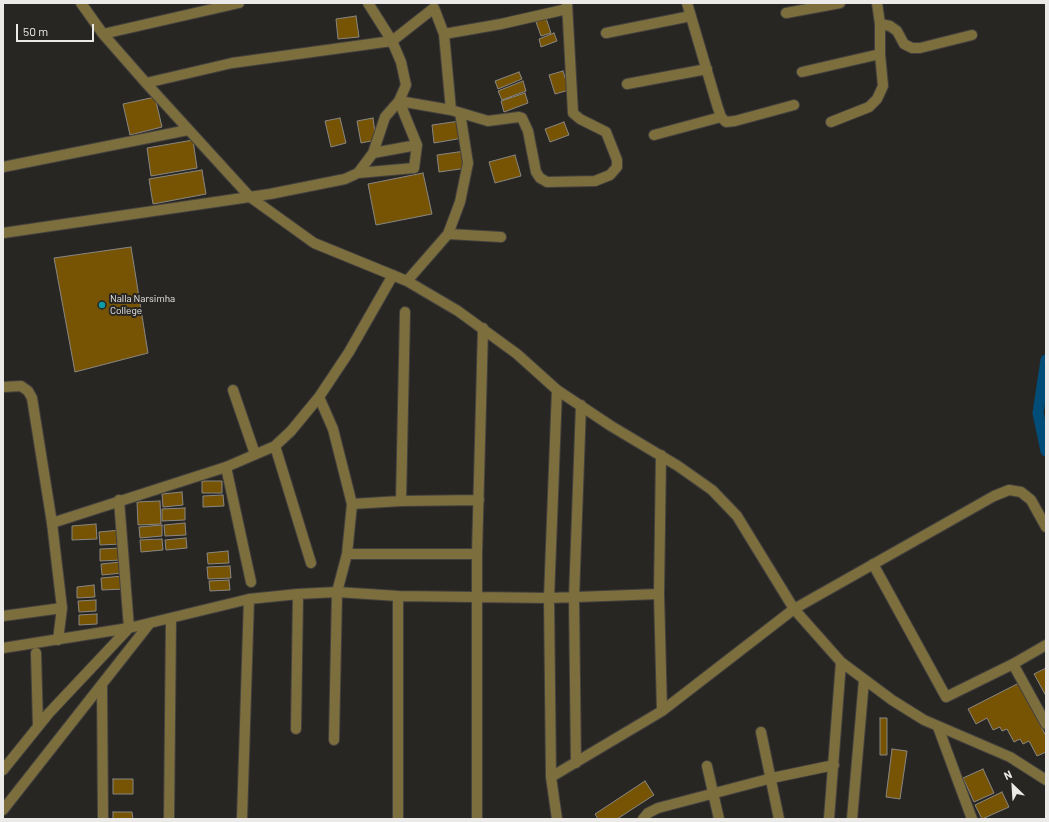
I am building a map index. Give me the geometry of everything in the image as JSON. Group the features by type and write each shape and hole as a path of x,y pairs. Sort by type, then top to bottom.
{"street":[{"path":"81,3 103,34 250,197 314,243 407,281 458,311 517,354 557,390 610,426 661,455 712,490 737,516 794,609 841,662 898,704 938,727 1010,757 1046,780"},
{"path":"103,34 239,3"},
{"path":"358,173 373,153 385,117 399,101 406,85 401,62 392,41 368,3"},
{"path":"687,3 706,69 722,117 726,122 735,121 794,105"},
{"path":"786,13 840,3"},
{"path":"831,122 869,107 877,99 883,86 880,54 880,24 877,3"},
{"path":"146,83 232,63 392,41 435,5 444,34 456,111 468,166 460,202 448,234 407,281"},
{"path":"399,101 456,111 488,121 519,116 522,118 528,131 536,172 540,178 547,182 595,181 610,175 617,167 618,160 606,132 580,119 573,113 567,6 501,24 444,34"},
{"path":"606,33 691,16"},
{"path":"880,24 897,31 904,44 912,48 920,48 972,35"},
{"path":"802,72 880,54"},
{"path":"627,84 706,69"},
{"path":"3,233 250,197 345,179 358,173 414,168 416,145 399,101"},
{"path":"654,134 722,117"},
{"path":"3,168 188,130"},
{"path":"373,153 416,145"},
{"path":"448,234 501,237"},
{"path":"52,523 226,466 275,446 291,431 319,396 349,352 393,275"},
{"path":"401,501 405,312"},
{"path":"477,819 477,554 483,328"},
{"path":"3,387 21,386 28,391 32,398 52,523 62,608 58,640"},
{"path":"233,390 256,454"},
{"path":"557,390 549,598 551,777 557,819"},
{"path":"319,396 333,429 352,504 347,554 337,592 334,740"},
{"path":"576,762 574,598 581,405"},
{"path":"275,446 311,563"},
{"path":"661,455 659,594 662,711"},
{"path":"226,466 251,582"},
{"path":"551,777 662,711 794,609 994,496 1009,490 1021,492 1031,500 1046,527"},
{"path":"3,770 38,726 130,628 119,500"},
{"path":"352,504 401,501 479,500"},
{"path":"347,554 477,554"},
{"path":"873,564 946,697 1013,664 1046,645"},
{"path":"3,648 130,628 249,599 298,594 337,592 398,596 574,598 659,594"},
{"path":"296,729 298,594"},
{"path":"398,596 398,819"},
{"path":"242,819 249,599"},
{"path":"3,616 62,608"},
{"path":"169,819 171,618"},
{"path":"3,810 150,624"},
{"path":"36,654 38,726"},
{"path":"829,819 841,662"},
{"path":"1013,664 1046,724"},
{"path":"852,819 864,680"},
{"path":"102,686 103,819"},
{"path":"938,727 972,819"},
{"path":"762,732 779,819"},
{"path":"643,819 648,812 658,808 772,778 834,765"},
{"path":"706,766 719,819"}],"building":[{"path":"356,16 359,37 338,39 336,19"},
{"path":"546,18 551,33 541,36 536,22"},
{"path":"554,33 557,41 541,47 539,39"},
{"path":"563,71 569,90 555,94 549,75"},
{"path":"519,72 522,79 498,89 495,81"},
{"path":"523,81 526,91 502,100 498,91"},
{"path":"525,93 528,103 504,112 501,101"},
{"path":"155,97 162,127 130,135 123,104"},
{"path":"340,118 346,143 331,147 325,121"},
{"path":"373,118 376,140 361,143 357,121"},
{"path":"460,121 463,138 434,143 432,125"},
{"path":"564,122 569,135 550,142 545,129"},
{"path":"193,140 197,168 151,176 147,148"},
{"path":"465,151 467,168 439,172 437,155"},
{"path":"515,155 521,176 495,183 489,162"},
{"path":"202,170 206,194 153,204 149,179"},
{"path":"423,173 432,214 376,225 368,184"},
{"name":"Nalla Narsimha College","path":"131,247 148,353 75,372 54,258"},
{"path":"202,481 222,481 222,493 202,493"},
{"path":"182,492 183,505 163,507 162,494"},
{"path":"223,495 224,506 203,507 203,496"},
{"path":"160,501 161,524 138,525 137,502"},
{"path":"185,508 185,520 162,521 162,509"},
{"path":"185,523 186,535 165,536 164,525"},
{"path":"96,524 97,539 72,540 72,526"},
{"path":"162,525 162,536 140,538 139,527"},
{"path":"121,530 122,544 100,545 99,532"},
{"path":"186,538 187,548 166,550 165,540"},
{"path":"162,539 163,550 141,552 140,540"},
{"path":"121,548 121,560 100,561 100,549"},
{"path":"228,551 229,563 208,564 207,553"},
{"path":"121,562 122,573 102,575 101,564"},
{"path":"230,566 231,578 208,579 207,567"},
{"path":"123,576 124,589 102,590 101,578"},
{"path":"229,580 230,590 210,591 209,581"},
{"path":"94,585 95,597 77,598 77,587"},
{"path":"96,600 96,611 79,612 78,601"},
{"path":"97,614 97,624 79,625 79,615"},
{"path":"1046,668 1046,696 1034,674"},
{"path":"1019,683 1046,736 1046,752 1037,756 1029,741 1023,744 1020,739 1014,742 1007,729 1002,731 1000,727 993,730 987,718 976,724 968,709"},
{"path":"880,718 887,718 887,755 880,755"},
{"path":"892,749 907,751 900,799 886,797"},
{"path":"983,769 994,793 974,802 963,778"},
{"path":"113,779 133,779 133,794 113,794"},
{"path":"645,781 654,795 617,819 598,819 595,814"},
{"path":"1002,792 1009,807 982,819 975,805"},
{"path":"113,812 132,812 133,819 113,819"}],"waterway":[{"path":"1046,360 1038,413 1046,451"}],"place":[{"name":"Nalla Narsimha College","path":"102,305"}]}
